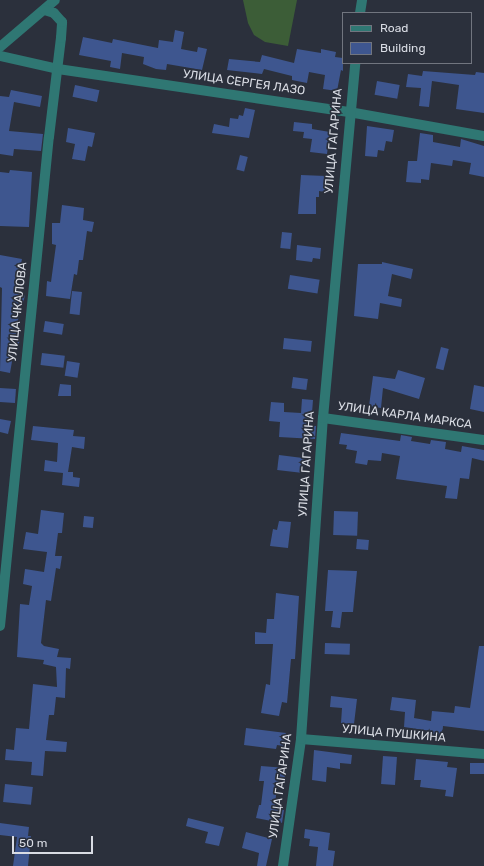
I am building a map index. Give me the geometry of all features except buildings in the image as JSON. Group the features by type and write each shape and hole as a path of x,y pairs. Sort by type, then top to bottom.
{"street":[{"path":"0,47 55,0"},
{"path":"360,12 362,0"},
{"name":"УЛИЦА ЧКАЛОВА","path":"0,626 62,22 54,13 44,10"},
{"name":"УЛИЦА СЕРГЕЯ ЛАЗО","path":"0,56 58,68 349,112 484,136"},
{"name":"УЛИЦА ГАГАРИНА","path":"283,866 301,739 323,418 349,112 355,64"},
{"name":"УЛИЦА КАРЛА МАРКСА","path":"323,418 484,440"},
{"name":"УЛИЦА ПУШКИНА","path":"301,739 484,754"}],"green space":[{"path":"243,0 297,0 288,46 265,42 254,35 248,23"}]}
